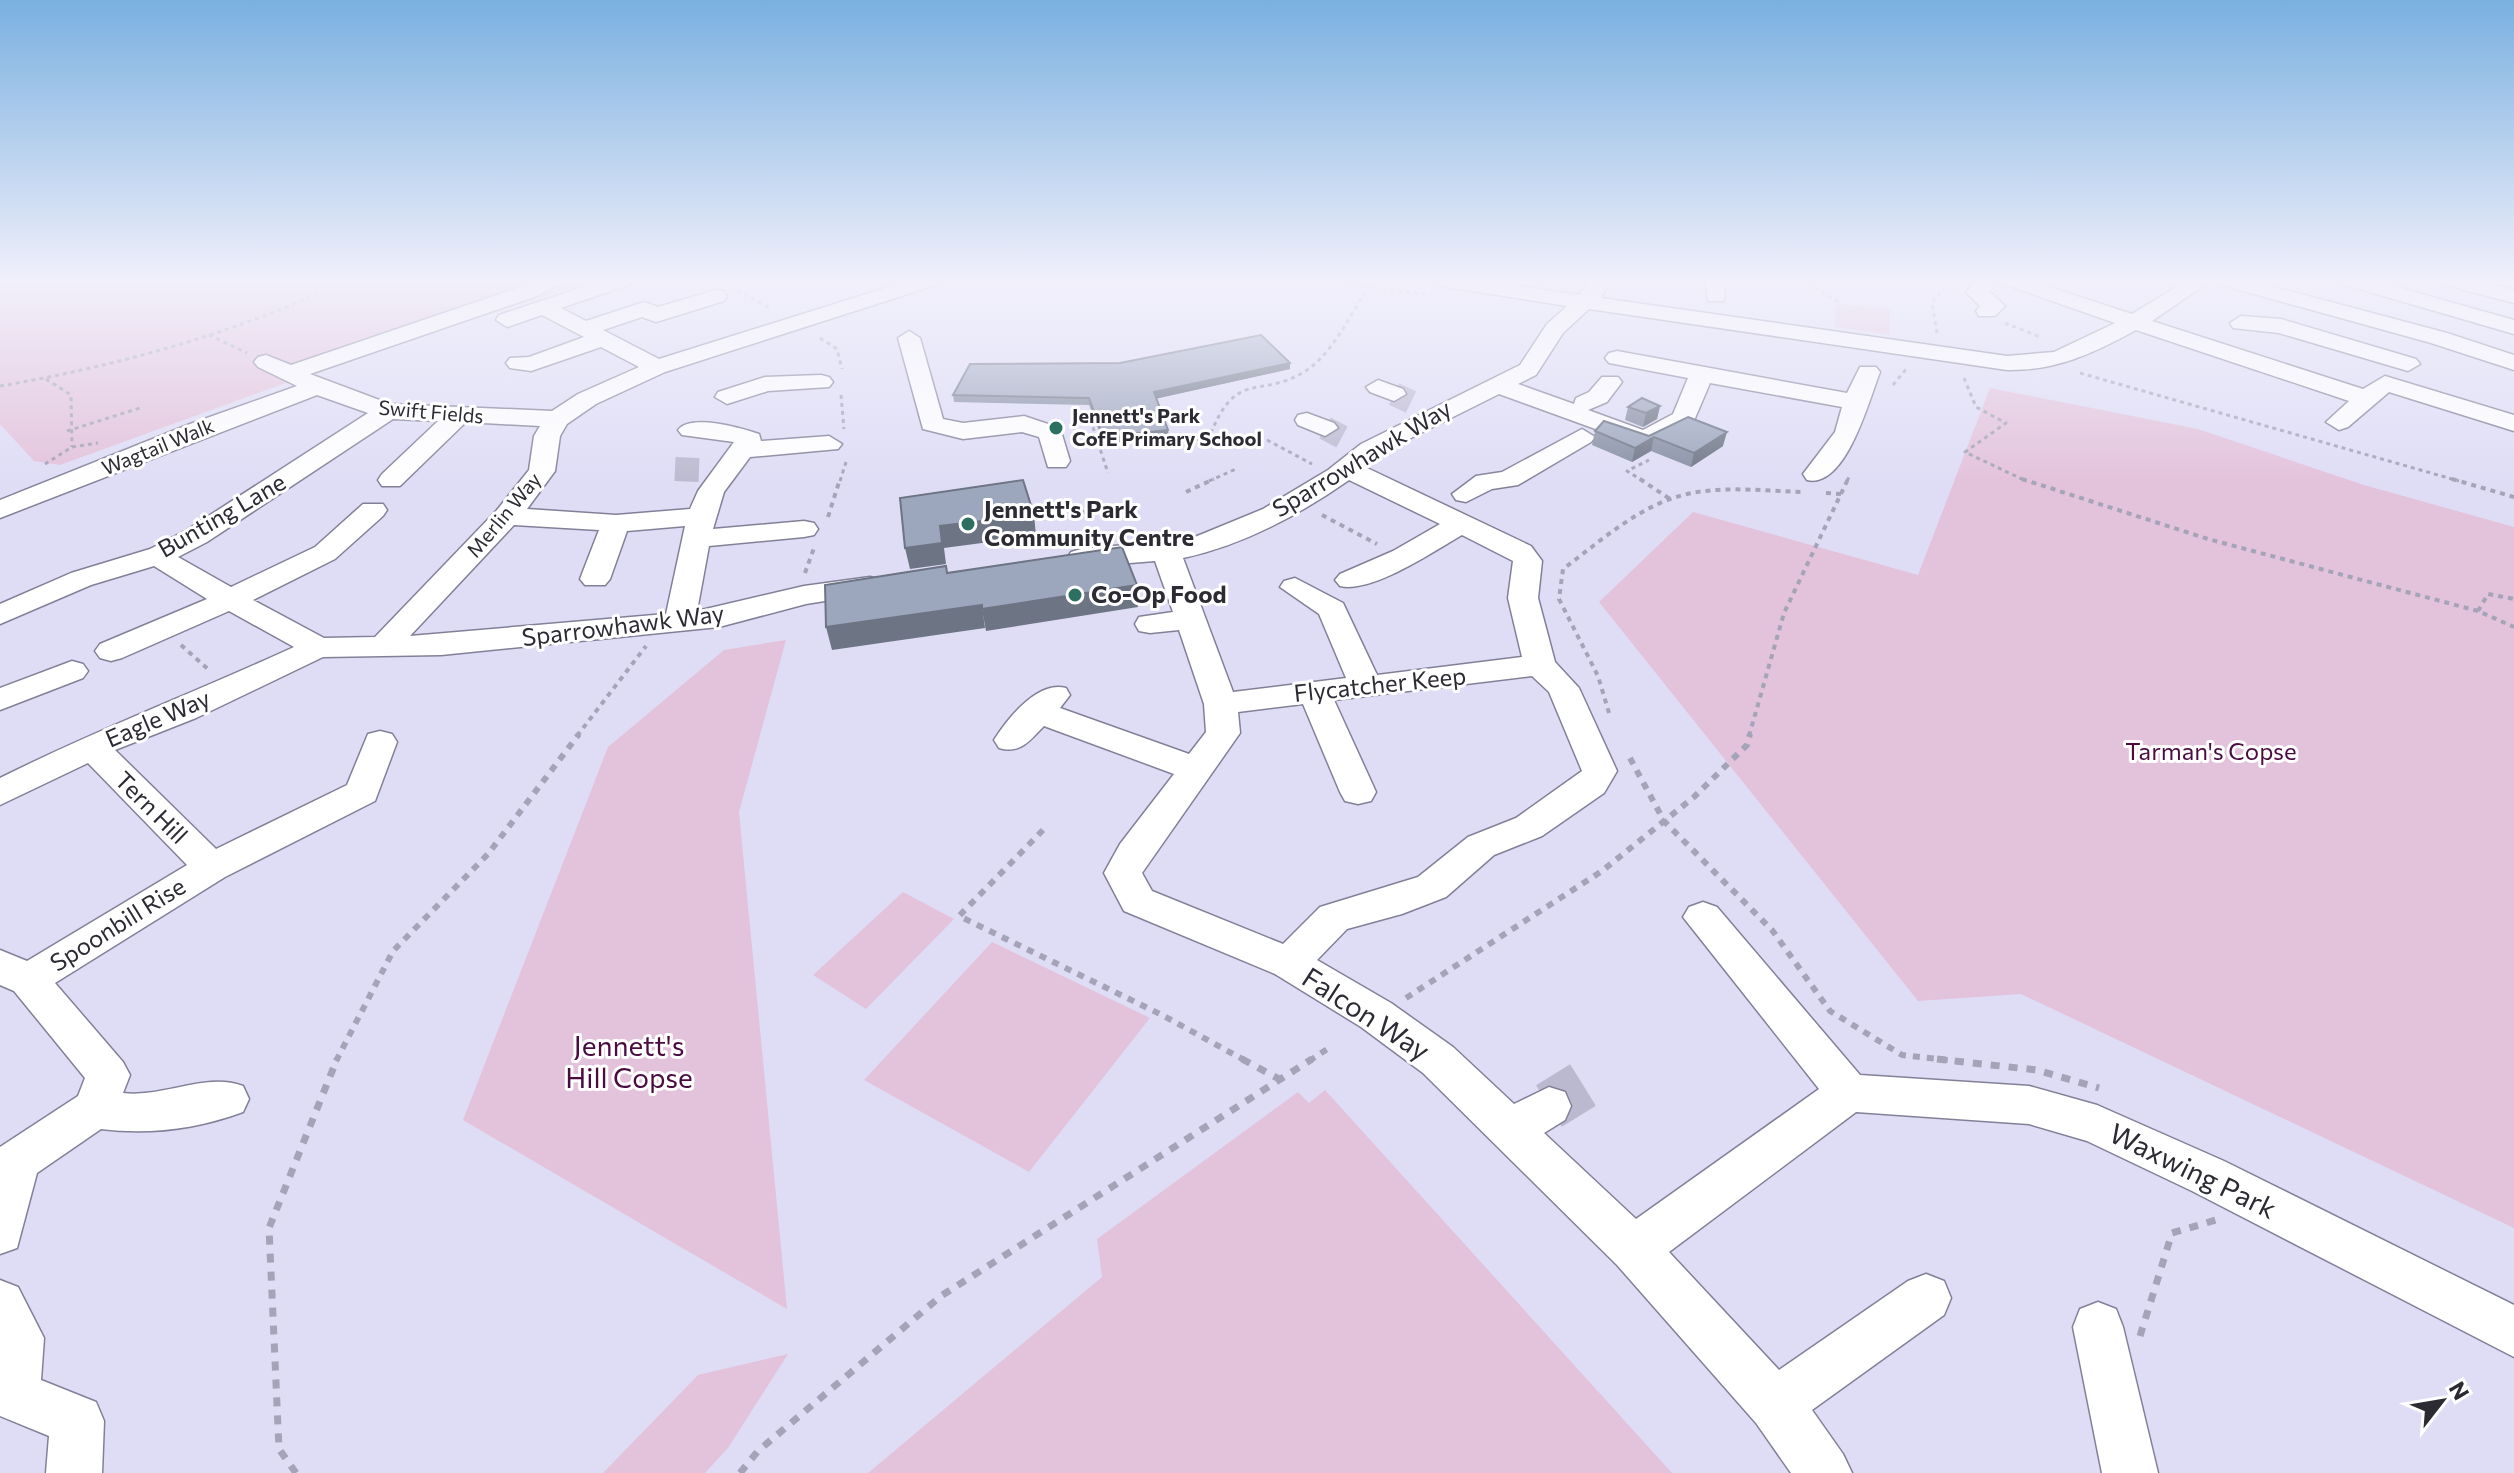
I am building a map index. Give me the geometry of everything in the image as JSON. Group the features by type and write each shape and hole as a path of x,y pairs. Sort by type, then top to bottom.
{"street":[{"name":"Wagtail Walk","path":"0,510 199,429 308,378 350,349"},
{"path":"518,363 531,364 563,349"},
{"path":"624,349 657,367"},
{"path":"727,397 740,365 777,349"},
{"path":"912,349 932,424 963,431 1024,424 1051,433 1057,461"},
{"name":"Sparrowhawk Way","path":"1055,561 1166,551 1210,542 1344,474 1370,449 1437,413 1514,378 1536,362 1544,349"},
{"path":"1896,349 2018,363 2065,356 2079,349"},
{"path":"2229,349 2375,390 2471,409 2456,426 2507,432"},
{"path":"2334,349 2408,364"},
{"path":"2339,422 2426,349"},
{"path":"2471,349 2514,363"},
{"name":"Swift Fields","path":"266,362 388,411 557,419"},
{"path":"557,419 587,399 657,367 740,365 821,382"},
{"path":"1498,385 1577,407 1598,397 1614,370 1702,374 1856,402"},
{"path":"1816,474 1847,433 1868,372"},
{"path":"1466,494 1485,482 1509,479 1592,431 1645,439 1684,418 1702,374"},
{"path":"1394,394 1437,413"},
{"path":"1577,407 1592,431"},
{"name":"Bunting Lane","path":"0,615 81,579 160,555 233,515 388,411"},
{"path":"391,480 458,416"},
{"name":"Merlin Way","path":"383,647 507,516 542,471 547,436 557,419"},
{"path":"1325,428 1370,449"},
{"path":"680,622 699,528 711,491 750,439 729,432 691,430"},
{"path":"699,470 829,444"},
{"path":"1289,963 1334,917 1388,904 1432,887 1481,846 1529,827 1592,784 1600,771 1563,688 1540,665 1523,598 1528,561 1521,552 1344,474"},
{"path":"111,651 325,553 373,510"},
{"path":"507,516 699,528 804,529"},
{"path":"595,579 616,523"},
{"path":"1350,580 1403,557 1461,524"},
{"name":"Falcon Way","path":"1166,551 1221,704 1223,733 1199,770 1133,854 1123,873 1128,887 1138,901 1289,963 1376,1015 1438,1060 1634,1249 1775,1404 1824,1473"},
{"path":"160,555 170,566 226,599 262,614 318,648"},
{"name":"Sparrowhawk Way","path":"318,648 441,645 719,618 804,595 897,583"},
{"path":"1295,587 1332,609 1366,686"},
{"path":"1150,624 1191,619"},
{"name":"Eagle Way","path":"0,793 93,746 184,710 318,648"},
{"name":"Flycatcher Keep","path":"1221,704 1540,665"},
{"path":"0,700 72,671"},
{"path":"1314,692 1358,792"},
{"path":"1011,740 1046,704 1199,770"},
{"name":"Spoonbill Rise","path":"95,1109 108,1075 14,973 212,867 362,792 380,742"},
{"name":"Tern Hill","path":"93,746 126,784 212,867"},
{"path":"1634,1249 1848,1093 1703,917"},
{"name":"Waxwing Park","path":"1848,1093 2029,1105 2097,1125 2227,1186 2514,1332"},
{"path":"0,1232 8,1164 95,1109 143,1115 227,1099"},
{"path":"1512,1129 1549,1106"},
{"path":"1775,1404 1926,1298"},
{"path":"0,1304 18,1338 14,1395 77,1421 74,1473"},
{"path":"2101,1341 2130,1473"}],"path":[{"path":"0,386 46,379 158,349"},
{"path":"238,349 266,362"},
{"path":"1189,443 1211,433 1219,407 1234,392 1284,380 1319,360 1327,349"},
{"path":"1958,365 1969,390 1970,402 1981,412 2006,423 1965,452 2030,483 2208,539 2478,611 2514,627"},
{"path":"2067,370 2514,497"},
{"path":"46,379 71,395 74,406 67,431 72,447"},
{"path":"67,431 143,407"},
{"path":"1088,412 1108,473"},
{"path":"1645,439 1656,457 1627,471 1670,499"},
{"path":"1267,440 1344,474"},
{"path":"1186,492 1236,469"},
{"path":"1392,1006 1602,871 1694,797 1747,745 1784,613 1841,494 1739,490 1691,493 1670,499 1640,514 1563,569 1559,599 1598,676 1610,717"},
{"path":"1040,519 1104,509"},
{"path":"1321,514 1403,557"},
{"path":"2478,611 2488,594 2514,599"},
{"path":"163,629 215,677"},
{"path":"296,1473 279,1449 269,1228 345,1039 393,951 488,854 628,675 652,638"},
{"path":"1622,745 1664,821"},
{"path":"1043,830 959,916 1162,1015 1282,1080"},
{"path":"740,1473 758,1451 941,1296 1332,1046"},
{"path":"2101,1341 2135,1353 2172,1233 2220,1218 2227,1186"}],"green space":[{"path":"0,349 383,349 60,465 34,461 0,424"},
{"name":"Tarman's Copse","path":"1990,388 2198,429 2364,485 2514,527 2514,1228 2021,994 1918,1001 1599,602 1693,512 1918,575"},
{"name":"Jennett's Hill Copse","path":"786,640 739,812 787,1309 463,1120 608,747 724,650"},
{"path":"903,892 954,919 866,1009 813,975"},
{"path":"992,942 1150,1018 1029,1172 864,1080"},
{"path":"1325,1090 1672,1473 868,1473 1102,1277 1097,1239 1298,1092 1309,1103"},
{"path":"788,1354 728,1448 705,1473 603,1473 698,1375"}],"building":[{"path":"1192,349 1275,349 1290,363 1154,392 1168,430 1103,437 1089,398 953,395 970,364 1120,363"},
{"path":"1642,398 1660,406 1646,413 1628,407"},
{"path":"1688,417 1727,432 1694,453 1654,437 1635,448 1595,431 1604,421 1649,436"},
{"path":"1023,480 1034,515 940,526 942,543 905,548 900,498"},
{"path":"1122,547 1137,585 982,609 982,605 826,627 825,585 946,566 947,573"}],"tunnel":[{"path":"1394,394 1411,402"},
{"path":"1325,428 1342,437"},
{"path":"675,469 699,470"},
{"path":"1549,1106 1583,1085"}],"place":[{"name":"Jennett's Park CofE Primary School","path":"1056,428"},
{"name":"Jennett's Park Community Centre","path":"968,524"},
{"name":"Co-Op Food","path":"1075,595"}]}
